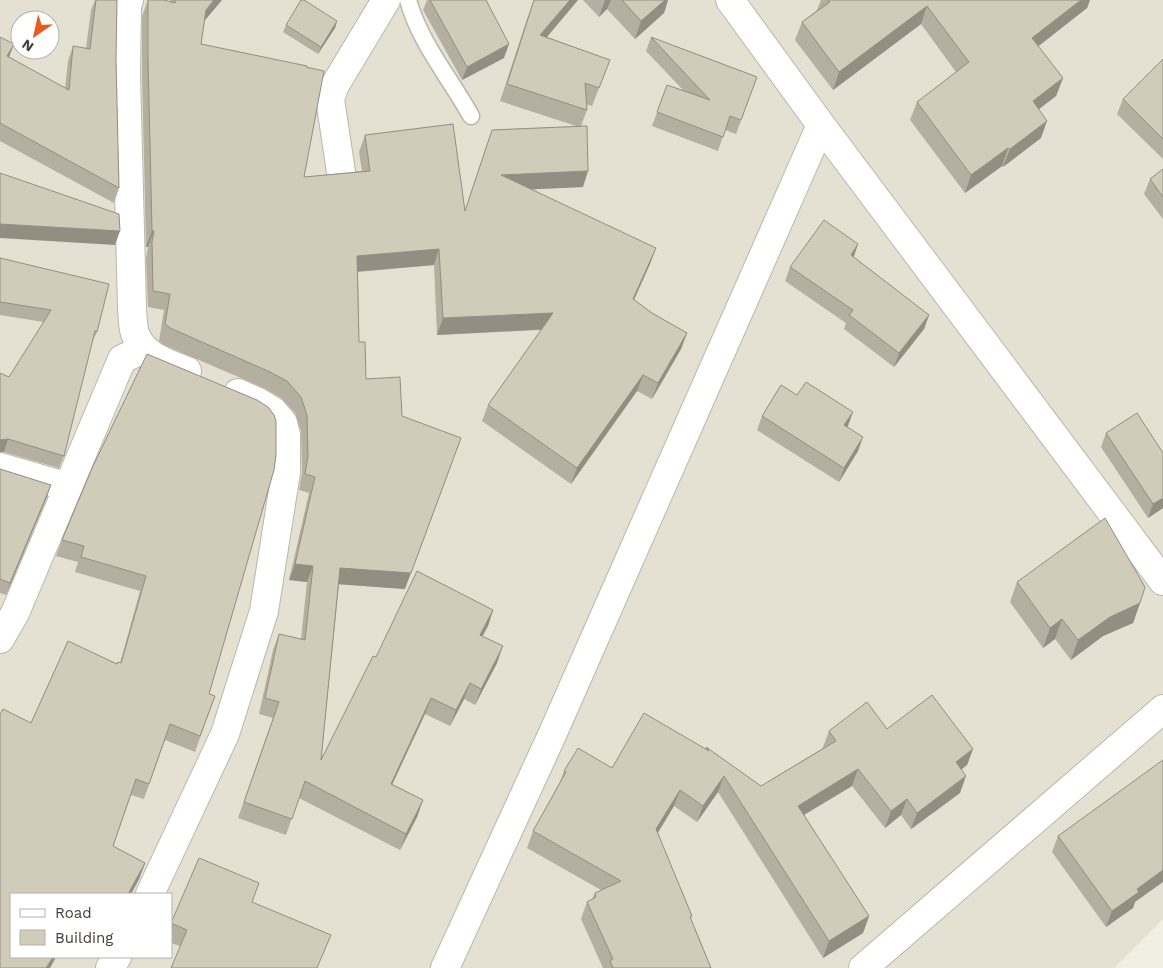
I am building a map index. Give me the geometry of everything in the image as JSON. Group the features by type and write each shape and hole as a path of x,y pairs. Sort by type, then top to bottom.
{"street":[{"path":"129,0 126,74 132,308 135,335 144,348 156,358 258,402 273,411 283,423 286,435 286,472 264,611 225,734 150,893"},
{"path":"341,172 330,99 335,85 386,0"},
{"path":"730,0 821,125 1163,581"},
{"path":"445,968 552,735 821,125"},
{"path":"0,639 15,613 122,359 144,348"},
{"path":"0,467 68,487"},
{"path":"863,968 1163,709"}],"lane":[{"path":"408,0 427,45 471,116"}],"shaded area":[{"path":"0,0 1163,0 1163,919 1114,968 0,968"}],"building":[{"path":"96,0 117,0 116,59 119,188 0,123 0,37 10,42 10,51 7,56 10,60 14,60 69,90 73,46 90,49"},
{"path":"148,0 164,0 175,3 175,0 214,0 206,10 201,44 324,71 304,177 370,171 365,135 453,124 465,211 492,130 587,126 588,171 501,175 656,248 633,299 652,313 687,333 658,383 643,375 577,468 488,405 553,313 443,318 439,249 357,256 359,342 365,342 366,379 400,377 402,416 461,438 411,573 340,568 321,760 373,656 376,657 417,571 493,610 480,635 503,646 481,689 470,683 456,710 431,698 391,784 423,800 406,834 305,781 292,819 244,802 279,702 265,698 279,634 305,640 313,566 295,564 315,477 305,474 308,456 307,415 301,397 287,381 270,372 170,328 165,324 170,294 153,291 152,242 154,231 152,231"},
{"path":"301,0 304,0 337,21 321,47 286,25"},
{"path":"430,0 486,0 509,44 467,67"},
{"path":"534,0 570,0 540,35 610,60 599,88 585,83 587,110 507,84"},
{"path":"622,0 665,0 641,21"},
{"path":"828,0 1081,0 1032,38 1063,78 1033,101 1047,121 971,175 917,102 969,62 927,6 839,72 802,22 830,2"},
{"path":"651,37 757,77 741,120 730,116 723,137 657,112 667,85 710,100"},
{"path":"1163,59 1163,139 1123,99"},
{"path":"1163,169 1163,197 1150,179"},
{"path":"0,173 119,214 120,231 0,224"},
{"path":"824,220 858,244 851,255 929,315 899,353 849,315 853,310 790,267"},
{"path":"0,258 109,284 97,332 95,331 64,456 8,439 0,440 0,373 9,377 51,310 0,302"},
{"path":"147,354 257,400 268,407 276,421 274,470 209,694 215,696 200,736 170,724 149,784 136,779 113,846 145,863 129,893 10,893 10,958 52,958 46,968 0,968 0,714 3,709 31,723 68,641 117,664 118,662 121,663 146,576 81,557 84,546 62,540 93,466"},
{"path":"806,382 853,412 844,425 863,437 844,468 762,416 781,385 797,395"},
{"path":"1137,413 1163,453 1163,498 1153,504 1106,433"},
{"path":"0,469 51,485 10,583 0,579"},
{"path":"1105,518 1145,587 1140,603 1110,617 1078,640 1062,619 1050,628 1017,582"},
{"path":"932,695 973,749 956,762 966,776 917,813 907,799 891,811 858,769 798,806 869,916 829,941 724,776 703,806 680,790 656,829 711,968 613,968 610,961 613,959 587,902 596,897 595,893 621,881 533,831 578,748 612,768 644,713 709,751 706,747 761,786 836,741 829,731 867,702 887,729"},
{"path":"1163,760 1163,870 1137,889 1139,892 1112,911 1058,836"},
{"path":"199,858 259,883 252,902 331,935 317,968 171,968 187,930 172,923"}]}
